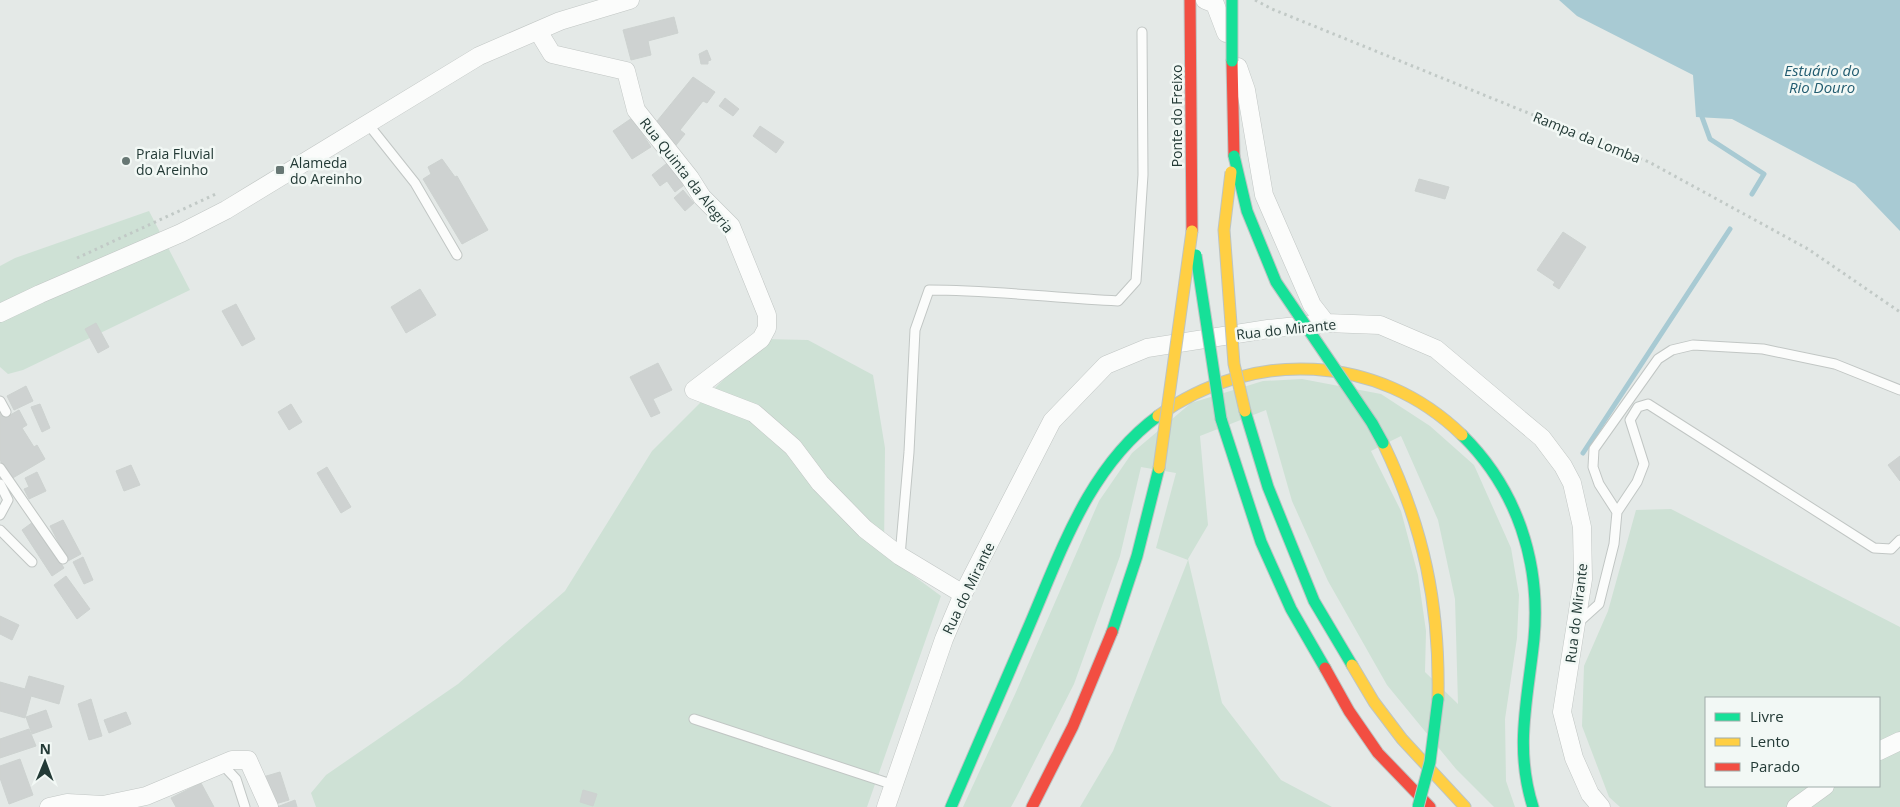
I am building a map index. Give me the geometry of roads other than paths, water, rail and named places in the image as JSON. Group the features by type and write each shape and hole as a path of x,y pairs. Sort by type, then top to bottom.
{"highway":[{"name":"Ponte do Freixo","path":"1190,0 1192,231"},
{"path":"1232,0 1234,156 1224,230 1234,364 1245,411 1268,487 1314,601 1374,702 1402,739 1465,807"},
{"path":"1234,156 1247,211 1276,282 1372,423 1400,476 1424,545 1436,607 1438,699 1431,753 1418,807"},
{"path":"1192,231 1221,419 1261,542 1291,609 1354,718 1378,753 1430,807"},
{"path":"1032,807 1053,769 1100,667 1129,587 1159,468 1176,360 1179,315 1192,231"},
{"path":"951,807 1067,541 1097,481 1116,454 1146,424 1189,395 1221,382 1266,370 1303,368 1343,373 1377,382 1406,394 1446,419 1492,469 1518,516 1532,564 1535,616 1523,736 1523,761 1533,807"}],"street":[{"path":"0,314 40,294 181,233 226,210 479,56 560,21 630,0"},
{"path":"1205,0 1215,4 1246,90 1264,195 1312,305 1326,323"},
{"name":"Rua Quinta da Alegria","path":"538,31 552,54 626,71 636,110 690,178 702,197 731,226 767,315 767,328 761,339 694,390 754,414 793,447 820,483 864,529 900,556 963,594"},
{"name":"Rua do Mirante","path":"886,807 944,639 963,594 1052,421 1106,364 1147,348 1268,329 1326,323 1380,325 1436,349 1542,438 1563,466 1572,483 1582,527 1583,579 1562,712 1574,758 1590,794 1600,807"},
{"path":"1880,751 1900,741"},
{"path":"49,807 66,803 103,805 146,796 232,760 248,760 269,807"},
{"path":"1796,807 1824,787"}],"lane":[{"path":"900,556 909,452 915,330 929,290 977,290 1062,299 1118,301 1136,281 1143,175 1142,32"},
{"path":"368,124 416,183 457,255"},
{"path":"1617,512 1599,484 1593,467 1594,449 1658,359 1672,350 1693,345 1763,349 1835,364 1900,390"},
{"path":"0,401 6,412"},
{"path":"1577,624 1599,604 1614,544 1617,512 1637,482 1644,464 1630,420 1638,407 1648,404 1874,548 1892,549 1900,540"},
{"path":"0,468 62,559"},
{"path":"0,484 8,500 0,515"},
{"path":"0,530 32,562"},
{"path":"694,719 894,786"},
{"path":"221,764 236,780 245,807"}],"water":[{"name":"Estuário do Rio Douro","path":"1559,0 1900,0 1900,231 1855,184 1732,119 1696,117 1693,75 1577,16"}],"waterway":[{"path":"1704,112 1702,117 1710,139 1764,174 1752,194"},
{"path":"1583,453 1730,229"}],"place":[{"name":"Praia Fluvial do Areinho","path":"126,161"},
{"name":"Alameda do Areinho","path":"280,170"}]}
